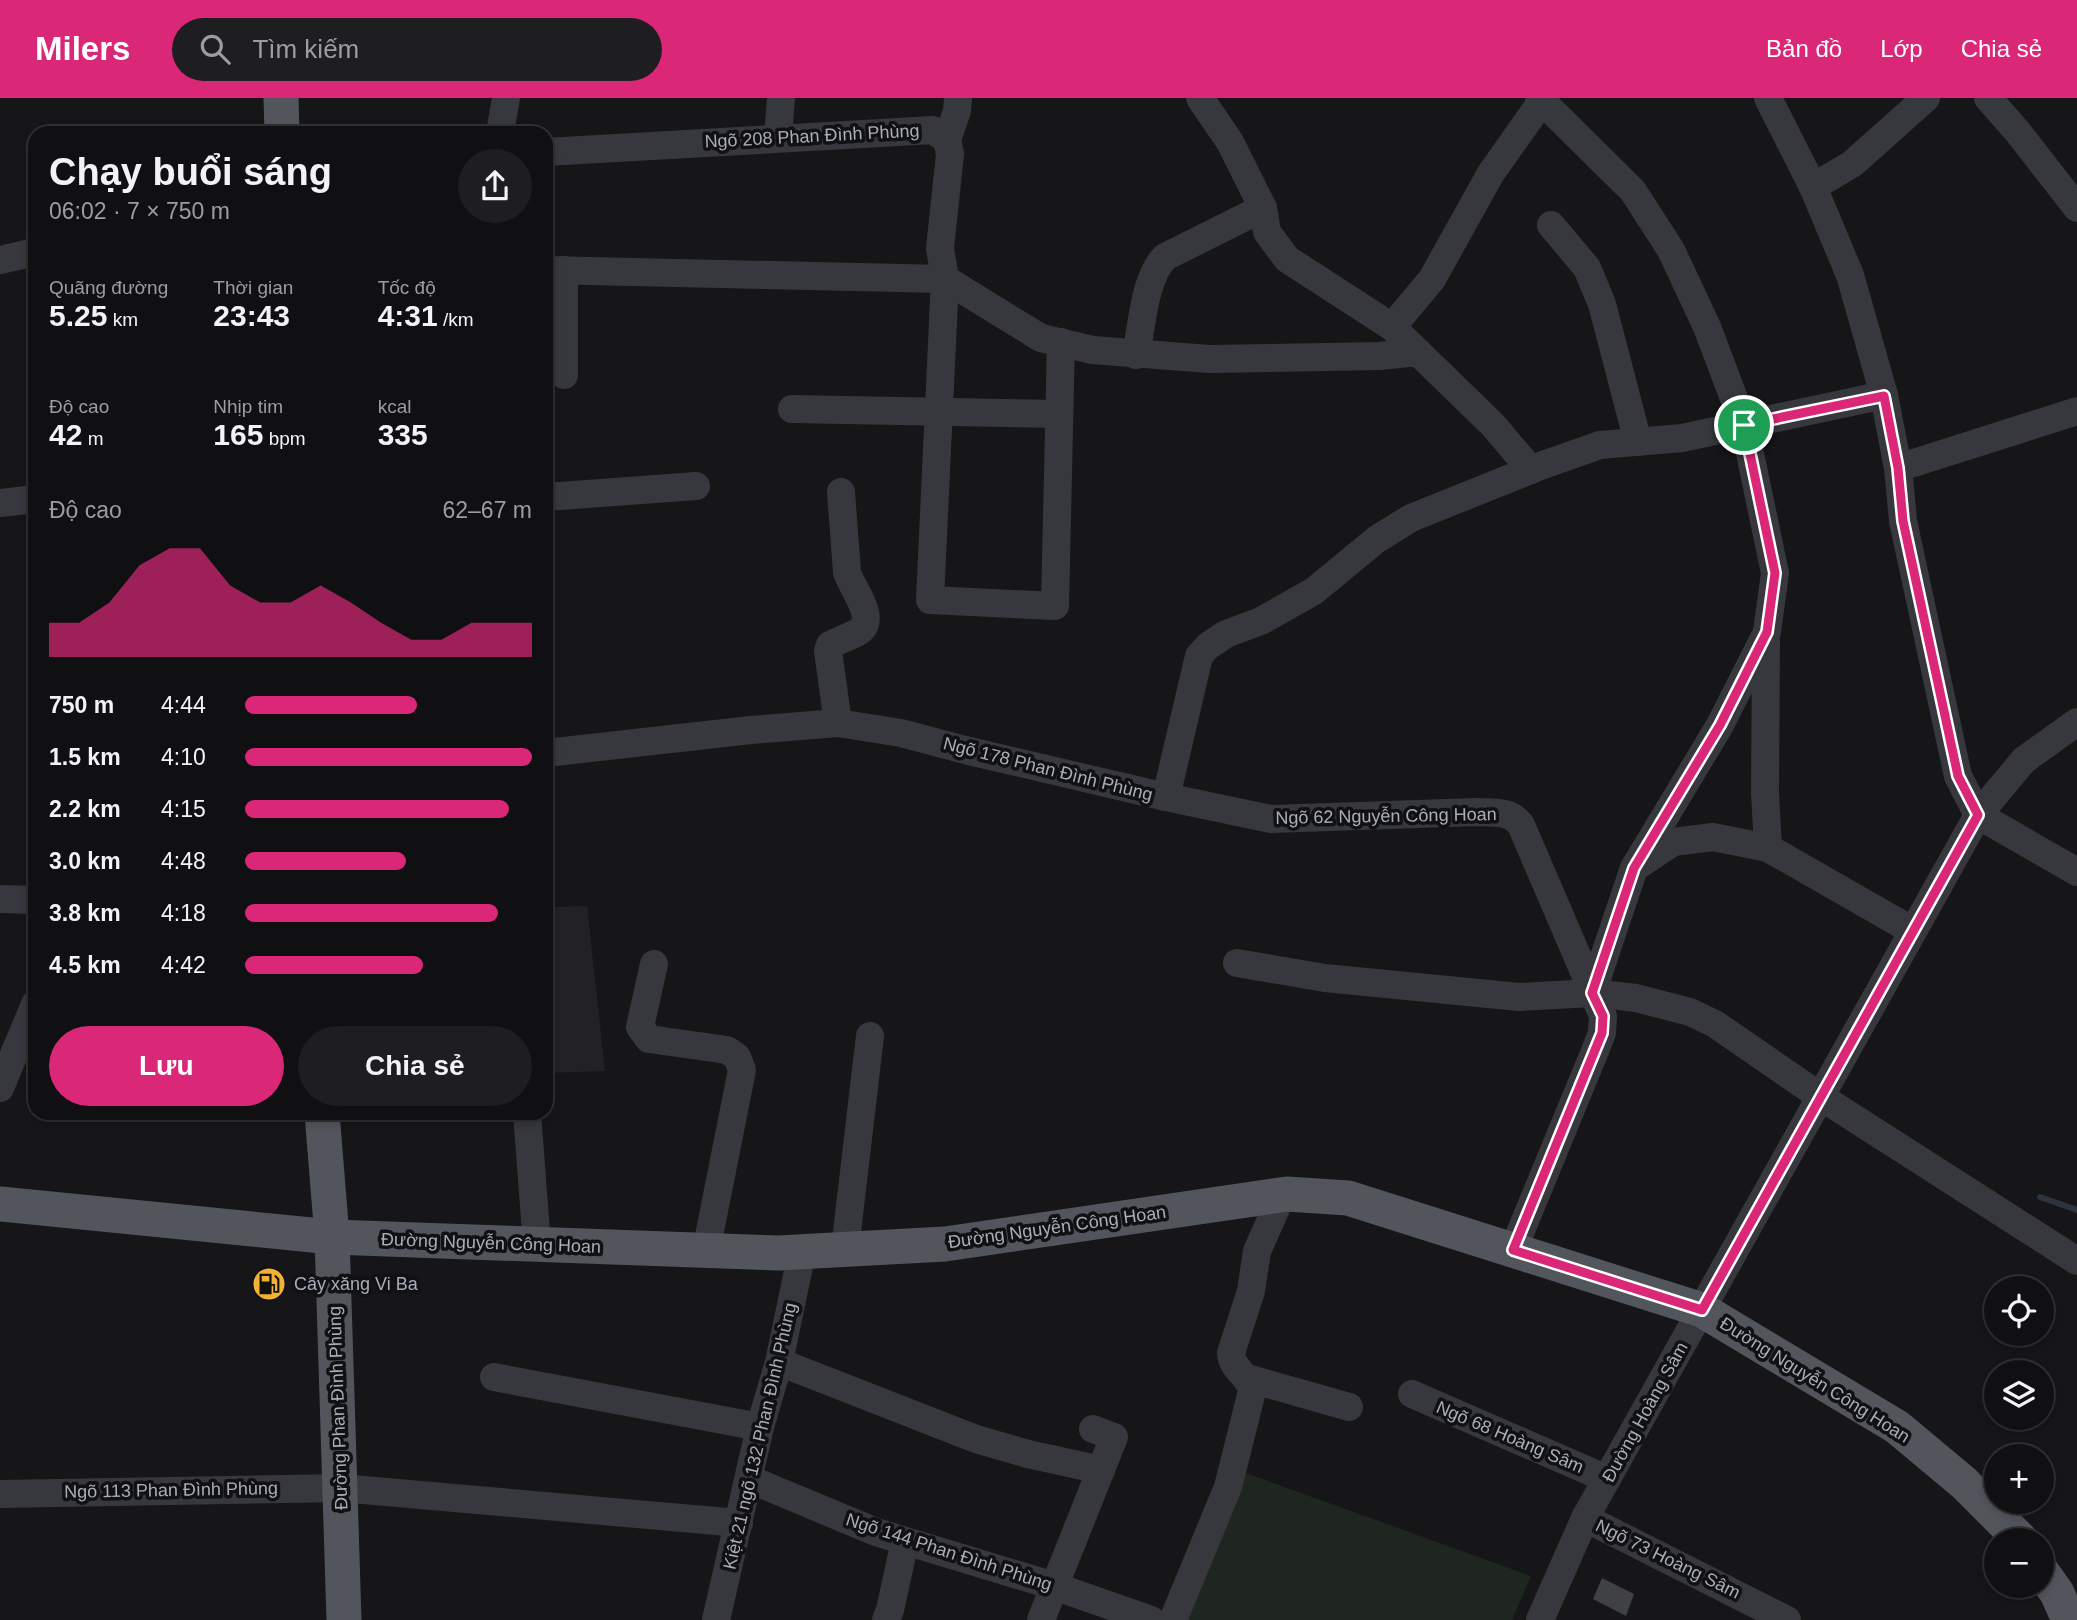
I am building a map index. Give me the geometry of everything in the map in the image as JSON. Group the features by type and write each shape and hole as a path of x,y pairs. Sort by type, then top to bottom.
{"main road":[{"name":"Đường Phan Đình Phùng","path":"324,1120 332,1237 344,1620"},
{"name":"Đường Nguyễn Công Hoan","path":"0,1204 332,1237 802,1252 945,1244 1282,1195 1348,1198 1702,1310 1897,1427 1964,1483 2009,1528"},
{"path":"2054,1589 2069,1620"}],"street":[{"path":"501,126 506,98"},
{"path":"778,137 780,98"},
{"path":"958,98 957,111 947,140 950,154 940,248 945,279 930,600 1055,606 1061,342"},
{"path":"1200,98 1230,142 1263,208 1268,232 1287,258 1392,327 1493,425 1531,470"},
{"path":"1768,98 1813,187 1850,275 1884,396 1898,468 1903,521 1958,776 1978,815 2077,872"},
{"path":"1813,187 1852,164 1926,98"},
{"path":"1988,98 2077,208"},
{"path":"1392,327 1432,279 1491,173 1540,99 1633,191 1671,250 1707,327 1744,425 1775,573 1767,632 1765,793 1768,848"},
{"name":"Ngõ 208 Phan Đình Phùng","path":"553,152 933,130 947,140"},
{"path":"1136,355 1151,278 1157,266 1165,257 1263,208"},
{"path":"1551,225 1587,268 1602,304 1638,442"},
{"path":"0,260 28,254"},
{"path":"564,375 555,270 945,279 1041,338 1093,351 1209,359 1380,356 1418,352"},
{"name":"Ngõ 178 Phan Đình Phùng","path":"553,752 838,723 901,733 1166,797 1199,656 1226,634 1261,621 1314,591 1377,539 1411,518 1600,445 1682,438 1884,396"},
{"path":"792,409 1059,414"},
{"path":"1898,468 2077,411"},
{"path":"553,496 696,486"},
{"path":"838,723 828,651 830,645 860,630 864,624 864,606 850,583 847,572 841,492"},
{"path":"0,503 28,500"},
{"path":"1592,993 1634,868 1720,725 1767,632"},
{"name":"Đường Hoàng Sâm","path":"1541,1620 1586,1518 1607,1479 1978,815 2024,760 2077,722"},
{"name":"Ngõ 62 Nguyễn Công Hoan","path":"1166,797 1270,819 1476,812 1515,816 1603,1016 1602,1033 1513,1250"},
{"path":"1634,868 1672,842 1713,838 1768,848 1913,931"},
{"path":"0,899 28,900"},
{"path":"1237,963 1336,979 1508,996 1548,997 1592,993 1636,998 1690,1012 1715,1024 1821,1097 2077,1261"},
{"path":"654,964 640,1027 644,1034 649,1039 727,1051 737,1057 741,1070 706,1251"},
{"path":"0,1088 28,1021"},
{"path":"845,1249 870,1035"},
{"path":"528,1120 537,1245"},
{"path":"1173,1620 1228,1487 1252,1391 1247,1378 1235,1366 1231,1353 1249,1299 1257,1251 1282,1195"},
{"name":"Kiệt 21 ngõ 132 Phan Đình Phùng","path":"716,1620 760,1427 779,1362 802,1252"},
{"path":"779,1362 976,1439 1101,1470"},
{"path":"494,1377 760,1427"},
{"path":"1247,1378 1349,1407"},
{"name":"Ngõ 68 Hoàng Sâm","path":"1412,1394 1607,1479"},
{"path":"1041,1620 1114,1437 1093,1429"},
{"name":"Ngõ 144 Phan Đình Phùng","path":"749,1479 876,1532 1054,1586 1151,1620"},
{"path":"341,1488 739,1523"},
{"name":"Ngõ 113 Phan Đình Phùng","path":"0,1494 341,1488"},
{"name":"Ngõ 73 Hoàng Sâm","path":"1586,1518 1787,1620"},
{"path":"886,1620 905,1541"}],"shaded area":[{"path":"587,906 605,1071 553,1073 553,907"},
{"path":"1246,1473 1531,1576 1512,1620 1185,1620"}],"building":[{"path":"1602,1578 1634,1594 1626,1616 1593,1599"}],"waterway":[{"path":"2040,1197 2077,1210"}],"place":[{"name":"Cây xăng Vi Ba","path":"269,1284"}],"route":[{"path":"1884,396 1898,468 1903,521 1958,776 1978,815 1702,1310 1513,1250 1602,1033 1603,1016 1592,993 1634,868 1720,725 1767,632 1775,573 1744,425 1884,396"}]}
